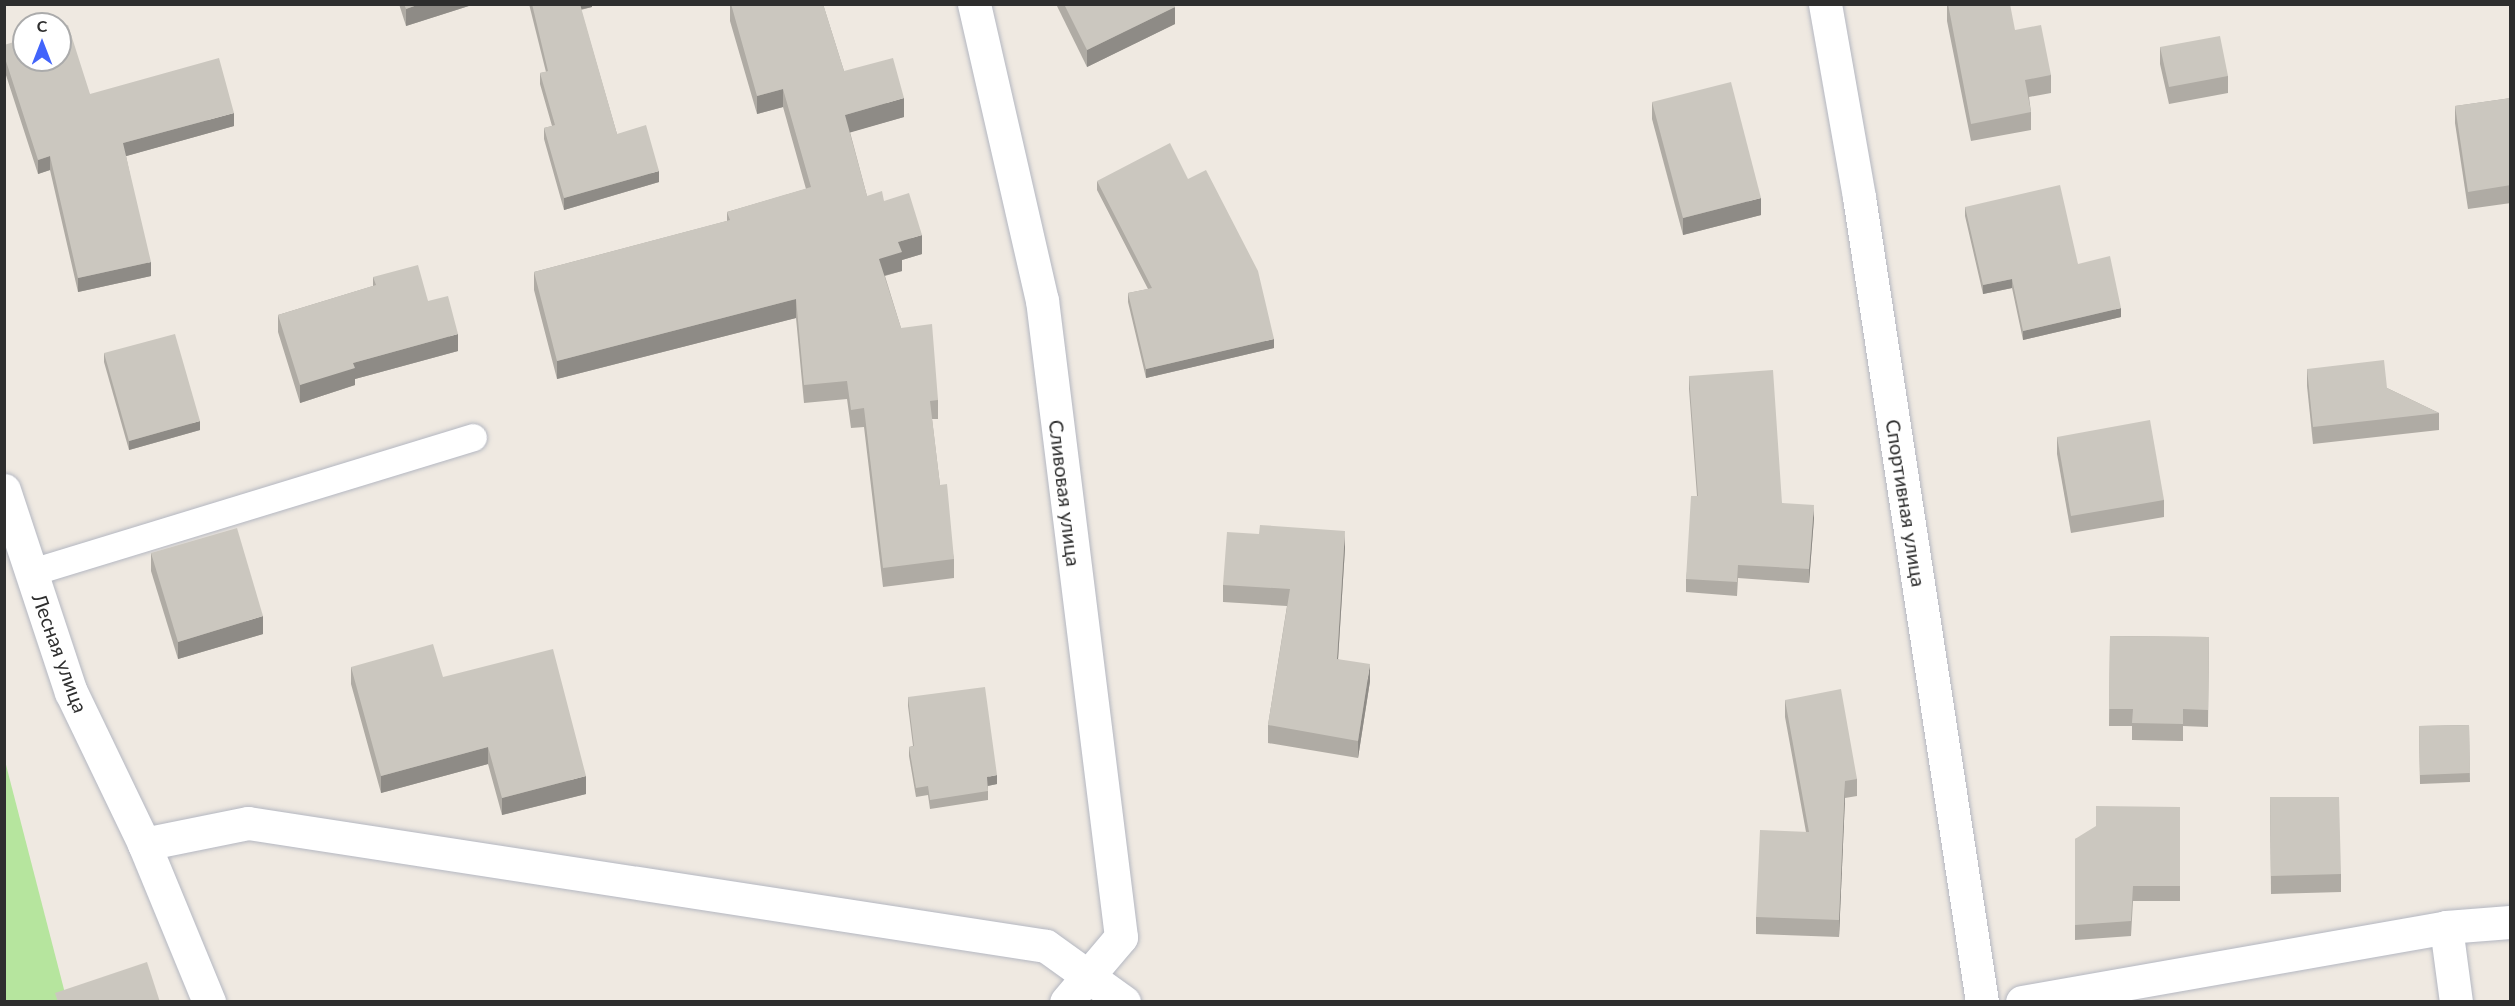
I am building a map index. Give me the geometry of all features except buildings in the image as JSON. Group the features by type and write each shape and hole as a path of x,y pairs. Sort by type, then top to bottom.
{"street":[{"name":"Сливовая улица","path":"974,4 1041,300 1121,937 1066,1002"},
{"name":"Спортивная улица","path":"1825,4 1862,220 1982,1002"},
{"name":"Лесная улица","path":"4,490 71,692 144,844 209,1002"},
{"path":"144,844 248,823 1046,946 1124,1002"},
{"path":"2022,1002 2446,927 2511,922"},
{"path":"2446,927 2456,1002"}],"lane":[{"path":"32,572 473,436"}],"green space":[{"path":"5,761 67,1001 5,1001"}]}
